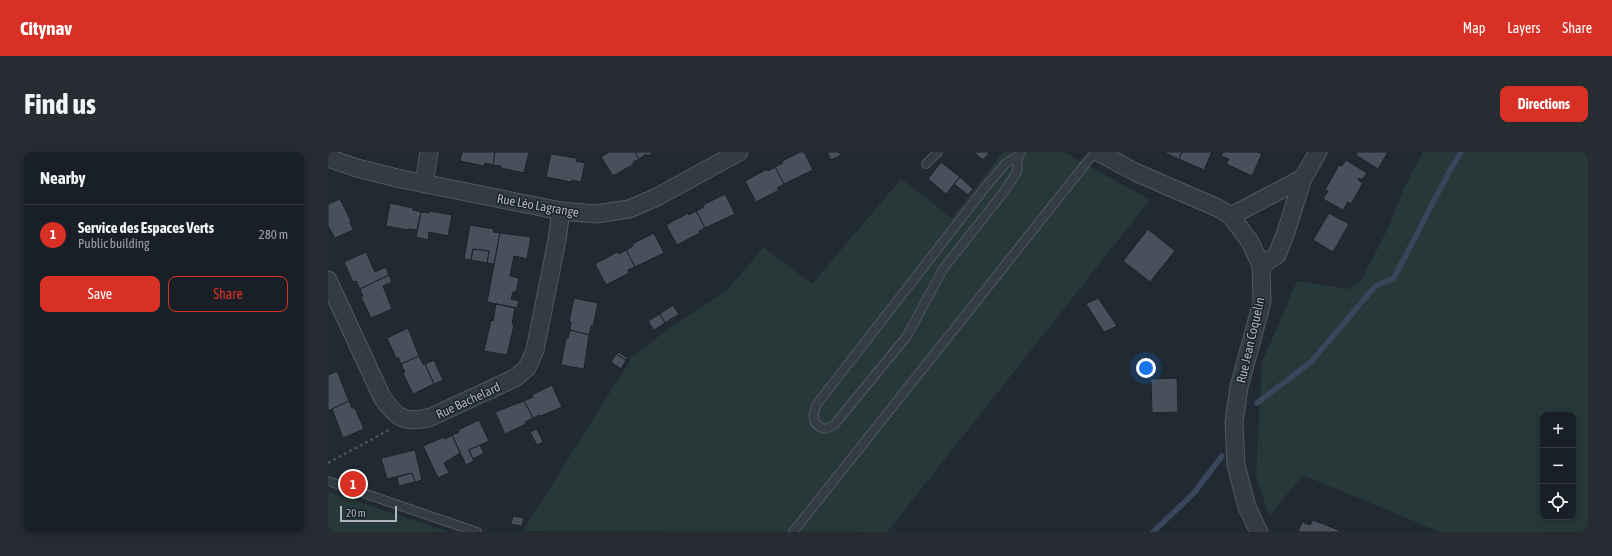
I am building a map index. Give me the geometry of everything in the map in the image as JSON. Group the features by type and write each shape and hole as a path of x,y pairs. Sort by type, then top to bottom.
{"street":[{"path":"424,184 429,152"},
{"name":"Rue Léo Lagrange","path":"328,158 357,168 424,184 561,211 596,214 628,209 655,198 739,152"},
{"name":"Rue Jean Coquelin","path":"1098,152 1135,172 1218,208 1231,216 1250,242 1261,266 1262,302 1239,387 1234,422 1234,453 1236,465 1247,507 1259,532"},
{"path":"1261,266 1277,255 1303,178 1318,152"},
{"path":"1231,216 1303,178"},
{"name":"Rue Bachelard","path":"404,420 418,421 431,417 515,378 527,368 535,350 557,240 561,211"},
{"path":"328,280 382,397 391,411 404,420"}],"lane":[{"path":"926,164 938,152"},
{"path":"794,532 1095,152"},
{"path":"1019,154 1017,172 1003,193 943,270 907,336 834,425 825,429 818,427 815,423 813,414 817,404 988,184 1006,163 1019,154"},
{"path":"328,481 477,532"}],"path":[{"path":"328,463 386,432 404,420"}],"shaded area":[{"path":"1003,152 1064,152 1150,200 887,532 523,531 632,357 668,329 726,291 764,247 812,284 901,179 952,218"},
{"path":"1423,152 1588,152 1588,532 1440,532 1303,475 1269,516 1256,476 1262,363 1297,281 1350,289 1362,279 1389,226 1406,184"},
{"path":"328,492 450,532 328,532"}],"building":[{"path":"462,152 495,152 493,165 485,163 484,166 460,161"},
{"path":"495,152 529,152 524,173 493,165"},
{"path":"609,152 635,152 639,159 633,162 634,164 613,176 601,157"},
{"path":"635,152 654,152 648,156 646,154 639,159"},
{"path":"800,152 804,152 813,170 784,184 775,167 783,163 782,161"},
{"path":"827,152 839,152 841,155 831,160"},
{"path":"973,152 990,152 983,160"},
{"path":"1163,152 1182,152 1179,159"},
{"path":"1182,152 1212,152 1204,170 1179,159"},
{"path":"1223,152 1257,152 1262,154 1252,176 1226,164 1229,159 1221,156"},
{"path":"1358,152 1388,152 1378,169 1356,155"},
{"path":"551,154 576,158 576,161 585,163 581,182 572,180 571,182 546,177"},
{"path":"1346,160 1367,173 1362,180 1359,178 1358,180 1363,183 1351,204 1348,202 1343,210 1323,199 1328,191 1325,190 1339,165 1342,166"},
{"path":"941,162 960,177 946,194 928,179"},
{"path":"775,167 784,184 777,188 779,190 756,202 745,181 767,169 768,171"},
{"path":"960,177 973,189 968,195 954,184"},
{"path":"725,194 735,214 705,228 696,211 704,207 703,205"},
{"path":"340,199 351,221 353,230 335,238 328,226 328,204"},
{"path":"390,203 413,208 413,210 421,212 417,230 386,226"},
{"path":"429,211 452,215 448,236 429,232 428,240 416,237 421,212 429,213"},
{"path":"696,211 705,228 699,231 700,233 677,245 666,225 688,213 689,215"},
{"path":"1329,213 1349,224 1333,252 1313,240"},
{"path":"470,225 494,229 493,232 500,233 494,264 487,263 489,251 473,249 471,260 464,259"},
{"path":"1148,229 1175,251 1150,282 1123,261"},
{"path":"500,233 531,237 527,259 514,256 510,276 519,278 516,292 513,292 511,299 519,301 517,308 487,302"},
{"path":"654,233 664,253 635,267 626,250 633,246 632,244"},
{"path":"473,249 489,251 487,263 471,260"},
{"path":"626,250 635,267 628,270 629,273 606,285 595,264 617,252 619,254"},
{"path":"366,252 375,272 386,267 389,275 360,289 356,281 353,282 344,262"},
{"path":"389,275 392,282 383,286 392,309 371,318 361,297 363,296 360,289"},
{"path":"574,298 598,303 593,326 591,326 589,335 570,330 571,322 569,322"},
{"path":"1098,298 1117,326 1104,332 1086,304"},
{"path":"496,304 515,308 512,324 514,325 507,355 484,351 491,320 493,321"},
{"path":"673,305 679,314 665,323 660,314"},
{"path":"660,314 665,323 654,330 648,321"},
{"path":"408,328 419,356 401,364 398,357 396,358 387,338"},
{"path":"570,330 589,335 584,369 561,365 566,338 568,338"},
{"path":"618,352 628,358 626,360 616,354"},
{"path":"616,354 626,360 621,369 611,362"},
{"path":"419,356 423,364 425,364 434,384 413,394 403,373 405,372 401,364"},
{"path":"434,360 443,380 434,384 425,364"},
{"path":"337,371 349,401 328,411 328,375"},
{"path":"1177,378 1178,412 1152,413 1151,379"},
{"path":"552,385 562,407 533,418 524,401 533,397 532,395"},
{"path":"349,401 352,408 355,408 364,429 343,438 332,409"},
{"path":"524,401 533,418 525,422 526,424 505,434 495,412"},
{"path":"479,420 489,441 469,450 474,461 466,465 452,435 459,432 458,430"},
{"path":"537,429 543,442 537,445 530,432"},
{"path":"452,435 460,453 444,463 449,473 438,478 423,446 444,437 445,439"},
{"path":"480,445 484,453 473,459 469,450"},
{"path":"415,450 422,480 415,482 412,473 387,479 381,458"},
{"path":"412,473 415,482 399,486 397,477"},
{"path":"513,516 524,518 522,526 511,524"},
{"path":"1313,520 1341,531 1298,532 1302,522 1310,525"}],"waterway":[{"path":"1257,403 1311,362 1376,286 1394,278 1449,172 1461,152"},
{"path":"1153,532 1193,494 1222,456"}],"place":[{"name":"Service des Espaces Verts","path":"353,484"}]}
